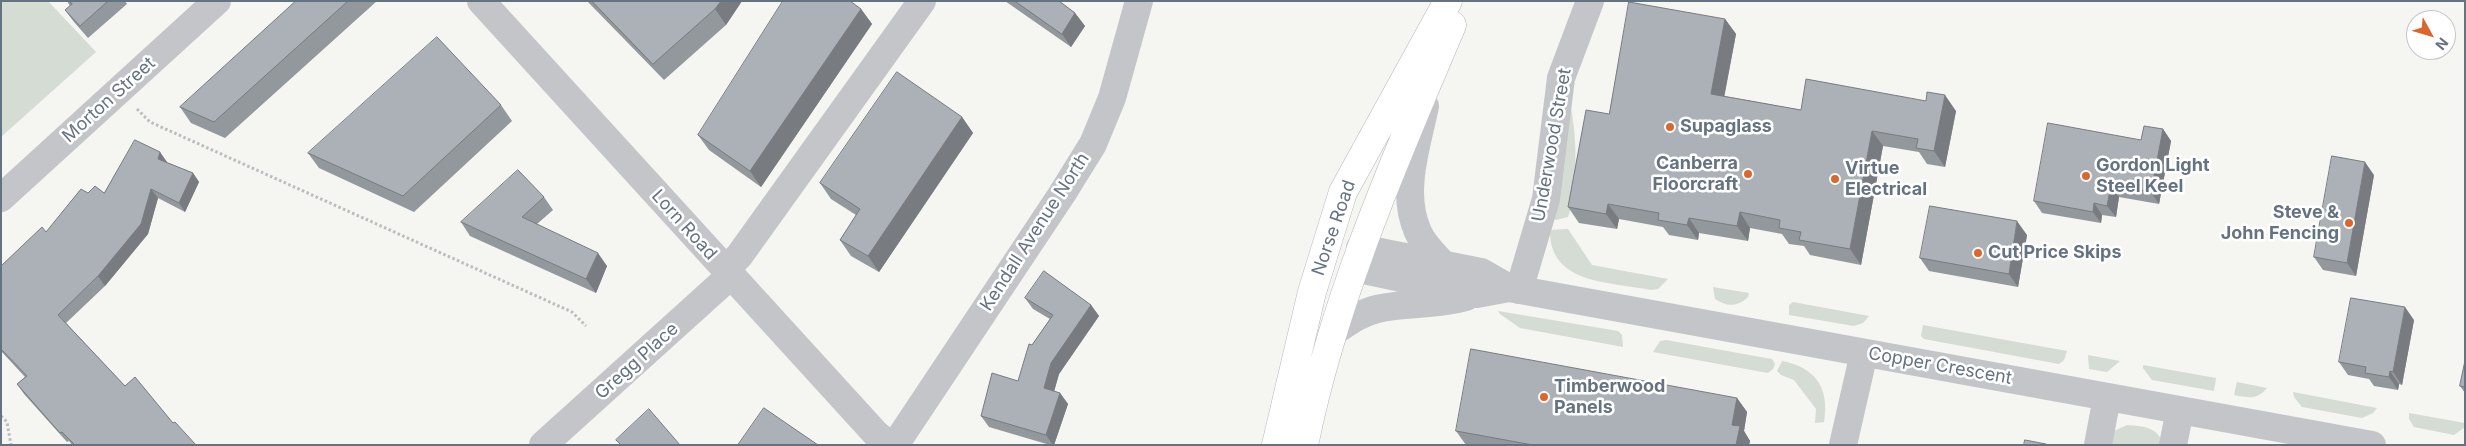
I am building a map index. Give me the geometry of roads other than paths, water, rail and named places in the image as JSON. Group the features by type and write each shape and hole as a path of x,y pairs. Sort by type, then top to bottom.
{"main road":[{"name":"Norse Road","path":"1276,445 1310,302 1344,192 1448,1"},
{"name":"Norse Road","path":"1304,445 1332,333 1357,258 1400,147 1461,1"},
{"path":"1325,251 1357,258"}],"street":[{"name":"Morton Street","path":"1,198 217,1"},
{"name":"Lorn Road","path":"480,1 876,434 890,445"},
{"name":"Gregg Place","path":"543,445 728,273 922,1"},
{"name":"Kendall Avenue North","path":"895,445 1062,194 1093,144 1112,98 1139,1"},
{"name":"Underwood Street","path":"1514,289 1546,199 1561,78 1590,1"},
{"path":"1434,68 1409,190 1418,231 1428,247 1445,266"},
{"name":"Copper Crescent","path":"1357,258 1477,294 1514,289"},
{"name":"Copper Crescent","path":"1357,258 1445,266 1480,272 1514,289 2372,445"},
{"path":"1332,333 1358,316 1377,309 1442,303 1477,294"},
{"path":"1843,445 1864,353"},
{"path":"2098,445 2107,396"},
{"path":"2173,445 2180,410"}],"place":[{"name":"Supaglass","path":"1670,127"},
{"name":"Canberra Floorcraft","path":"1748,174"},
{"name":"Gordon Light Steel Keel","path":"2086,176"},
{"name":"Virtue Electrical","path":"1835,179"},
{"name":"Steve & John Fencing","path":"2349,223"},
{"name":"Cut Price Skips","path":"1978,253"},
{"name":"Timberwood Panels","path":"1544,397"}]}
